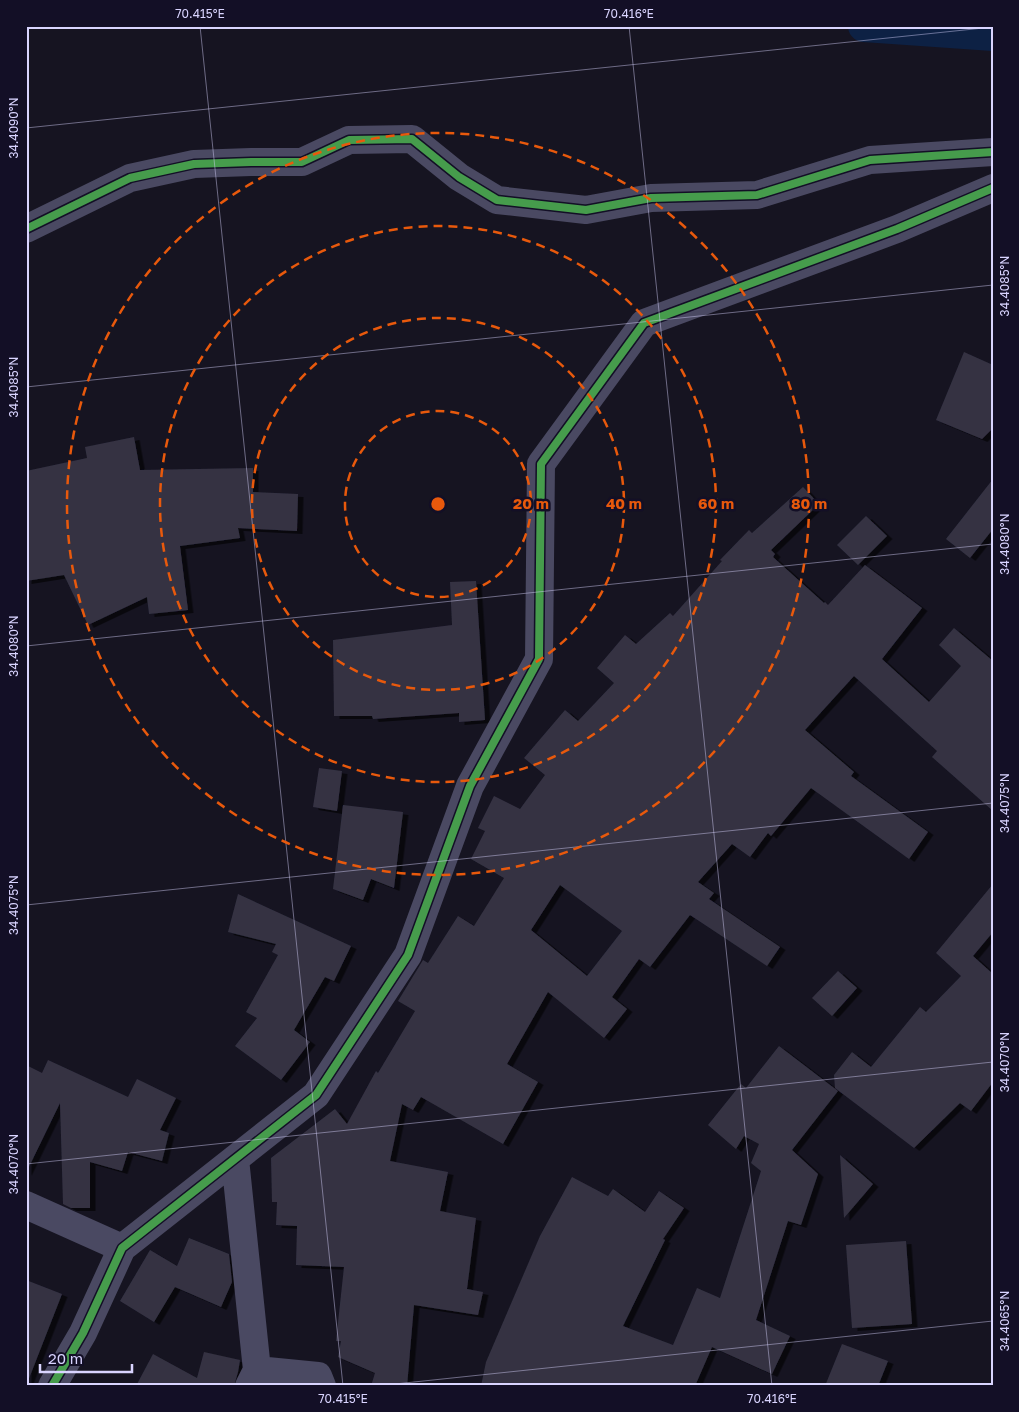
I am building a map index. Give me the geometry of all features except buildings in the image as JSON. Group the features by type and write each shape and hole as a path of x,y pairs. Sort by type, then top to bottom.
{"street":[{"path":"26,229 81,204 130,178 194,164 302,162 349,140 412,139 459,178 497,200 586,210 651,198 757,195 870,160 993,152"},
{"path":"52,1386 83,1333 122,1248 316,1095 408,955 470,786 539,659 541,464 644,323 897,229 993,188"},
{"path":"235,1159 253,1378 318,1376 322,1386"},
{"path":"26,1205 122,1248"}],"waterway":[{"path":"864,26 993,35"}],"cycle path":[{"path":"26,229 130,178 194,164 302,162 349,140 412,139 459,177 497,200 586,210 651,198 757,195 870,160 993,152"},
{"path":"52,1386 83,1333 122,1248 316,1095 408,955 470,786 539,659 541,464 644,323 897,229 993,188"}]}
